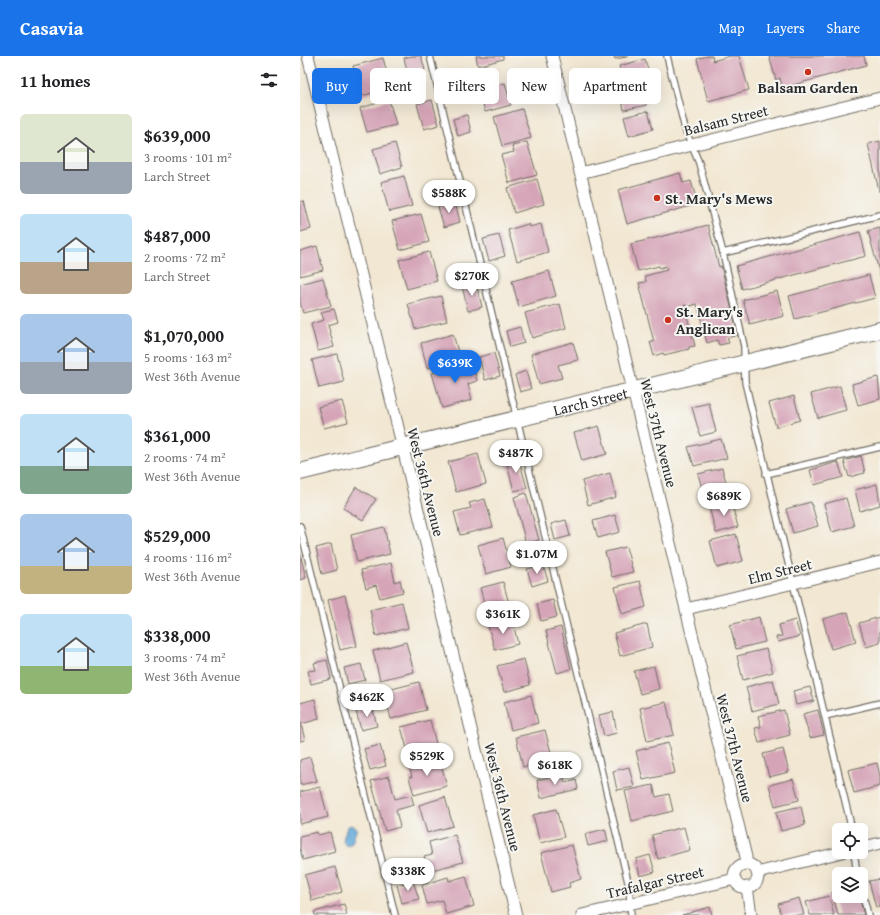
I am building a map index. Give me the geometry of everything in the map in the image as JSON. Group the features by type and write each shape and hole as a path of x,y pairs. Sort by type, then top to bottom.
{"street":[{"name":"West 36th Avenue","path":"308,56 516,915"},
{"name":"West 37th Avenue","path":"552,56 745,850 746,864"},
{"name":"Balsam Street","path":"580,173 691,144 880,98"},
{"name":"Larch Street","path":"300,472 880,330"},
{"name":"Elm Street","path":"686,610 880,562"},
{"path":"868,846 880,843"},
{"path":"757,872 832,854"},
{"path":"746,864 753,866 757,872 756,882 747,888 739,885 735,879 737,868 746,864"},
{"name":"Trafalgar Street","path":"582,915 735,879"},
{"path":"747,888 751,915"}],"lane":[{"path":"430,56 627,878 631,915"},
{"path":"667,56 685,129 699,162 723,253 744,346 745,382 850,823"},
{"path":"723,253 880,215"},
{"path":"766,474 880,447"},
{"path":"300,526 395,915"},
{"path":"824,716 880,702"},
{"path":"865,903 868,915"}],"water":[{"path":"351,825 357,828 352,843 346,846 343,838 347,827"}],"building":[{"path":"421,56 424,68 406,68 404,58"},
{"path":"476,56 503,56 503,59 478,66"},
{"path":"614,56 627,56 627,57 615,59"},
{"path":"712,56 713,61 730,56 739,56 749,90 708,101 697,59"},
{"name":"Balsam Garden","path":"769,56 864,56 866,65 782,88 780,78 776,80"},
{"path":"383,58 386,68 370,68 370,94 362,96 362,68 354,68 353,66"},
{"path":"645,59 648,68 620,68 619,66"},
{"path":"505,83 507,90 507,104 511,105 485,112 483,104 499,104 499,85"},
{"path":"432,100 439,125 424,129 417,104 426,104 426,102"},
{"path":"374,104 390,104 396,125 367,132 360,108"},
{"path":"623,104 646,105 624,110"},
{"path":"522,109 531,138 502,146 494,117"},
{"path":"648,111 653,129 629,136 624,117"},
{"path":"467,115 471,132 458,136 453,119"},
{"path":"880,141 880,191 879,191 868,144"},
{"path":"527,142 537,175 509,183 501,155 514,152 512,146"},
{"path":"395,143 402,167 380,174 373,149"},
{"name":"St. Mary's Mews","path":"680,173 683,183 691,181 696,198 692,199 694,205 627,224 618,190"},
{"path":"404,176 412,206 389,212 381,182"},
{"path":"537,179 544,204 514,213 507,188"},
{"path":"304,201 311,229 300,232 300,202"},
{"path":"455,202 460,222 444,227 438,207"},
{"path":"421,214 429,242 400,250 392,221"},
{"path":"528,224 529,227 541,224 548,252 517,261 508,230"},
{"path":"708,225 719,267 721,266 738,335 727,338 729,343 719,345 717,340 707,343 697,304 687,307 684,305 695,346 689,347 689,349 654,356 650,342 654,342 639,283 646,282 645,276 667,270 666,266 660,268 659,266 638,271 631,244"},
{"path":"880,228 880,275 868,231"},
{"path":"860,232 866,256 742,289 736,266"},
{"path":"499,235 505,256 489,261 483,239"},
{"path":"317,246 323,270 300,276 300,251"},
{"path":"429,252 437,281 407,289 399,260"},
{"path":"549,271 556,296 519,307 512,281"},
{"path":"869,275 875,298 795,319 789,296"},
{"path":"323,278 331,306 303,313 300,302 300,284"},
{"path":"476,283 482,307 468,311 462,286"},
{"path":"777,291 784,316 750,325 743,300"},
{"path":"441,296 447,321 415,329 408,304"},
{"path":"560,304 566,328 532,338 525,313"},
{"path":"334,309 338,322 328,325 334,347 318,351 311,324 324,320 321,312"},
{"path":"520,327 524,343 510,347 506,331"},
{"path":"453,334 460,359 427,368 421,343"},
{"path":"573,342 578,360 558,365 562,378 539,384 531,354"},
{"path":"494,353 500,376 485,380 479,357"},
{"path":"337,354 344,382 319,388 312,360"},
{"path":"472,362 477,381 468,384 472,400 442,408 432,373"},
{"path":"526,371 531,389 520,392 515,375"},
{"path":"878,377 880,399 858,405 852,384"},
{"path":"840,386 846,410 818,418 811,394"},
{"path":"794,396 800,420 776,427 769,403"},
{"path":"342,401 348,422 324,428 318,407"},
{"path":"709,403 716,432 700,436 692,407"},
{"path":"599,426 607,454 582,461 574,433"},
{"path":"721,439 727,458 694,466 688,447"},
{"path":"478,454 486,484 456,492 448,462"},
{"path":"518,456 527,488 514,491 506,460"},
{"path":"861,456 865,473 849,477 844,461"},
{"path":"838,462 843,477 814,485 810,470"},
{"path":"722,468 729,492 705,499 698,474"},
{"path":"610,473 616,497 588,505 582,481"},
{"path":"877,484 880,505 860,511 855,490"},
{"path":"356,487 376,499 363,520 343,508"},
{"path":"526,493 539,540 526,544 514,497"},
{"path":"846,498 854,526 832,532 824,504"},
{"path":"485,499 493,527 460,535 454,512 471,508 469,503"},
{"path":"731,501 738,527 716,533 709,507"},
{"path":"811,502 818,526 793,533 786,509"},
{"path":"615,515 620,532 598,538 593,521"},
{"path":"566,520 570,536 555,540 551,524"},
{"path":"384,527 390,554 357,562 351,535"},
{"path":"736,534 743,561 717,568 710,541"},
{"path":"503,538 511,567 486,574 478,545"},
{"path":"331,544 337,570 322,574 316,548"},
{"path":"626,547 633,572 612,577 605,552"},
{"path":"300,553 306,578 300,580"},
{"path":"391,563 395,582 400,580 403,592 380,598 376,585 366,588 361,570"},
{"path":"543,565 548,581 532,586 527,569"},
{"path":"640,581 646,607 622,614 615,587"},
{"path":"503,582 510,607 487,613 480,588"},
{"path":"345,595 357,646 340,650 328,600"},
{"path":"553,600 557,617 541,621 537,604"},
{"path":"402,602 408,628 376,636 370,610"},
{"path":"848,612 856,642 831,649 823,619"},
{"path":"759,617 765,642 736,649 730,625"},
{"path":"880,617 880,643 866,647 859,623"},
{"path":"512,619 518,644 495,650 488,626"},
{"path":"795,620 800,636 778,642 776,637 782,636 779,625"},
{"path":"647,624 652,647 620,656 614,633"},
{"path":"561,627 571,669 557,673 546,631"},
{"path":"406,642 414,672 380,680 373,651"},
{"path":"766,649 773,672 743,680 737,656"},
{"path":"524,659 530,685 504,692 497,666"},
{"path":"327,660 331,679 311,684 308,671 316,670 314,663"},
{"path":"361,664 365,680 348,684 344,668"},
{"path":"654,666 659,689 640,694 634,671"},
{"path":"773,680 779,704 752,711 746,687"},
{"path":"419,682 426,710 391,719 384,691"},
{"path":"810,687 814,701 796,705 793,691"},
{"path":"531,695 538,723 511,730 504,702"},
{"path":"315,699 319,719 301,724 305,740 300,741 300,703"},
{"path":"666,702 674,735 647,741 640,708"},
{"path":"372,706 377,726 361,730 356,711"},
{"path":"784,710 790,735 759,743 755,728 761,727 758,716"},
{"path":"818,710 824,735 810,738 803,714"},
{"path":"613,712 617,733 604,736 599,715"},
{"path":"430,720 437,748 409,756 401,727"},
{"path":"545,730 553,760 523,767 516,737"},
{"path":"668,743 675,773 643,780 636,751"},
{"path":"380,745 386,766 370,770 364,749"},
{"path":"783,749 789,772 769,777 763,754"},
{"path":"310,757 317,781 300,785 300,760"},
{"path":"439,758 447,786 414,795 409,777 412,777 409,766"},
{"path":"877,763 880,776 880,786 854,793 848,770"},
{"path":"629,767 634,787 617,790 613,771"},
{"path":"563,774 565,783 576,780 578,789 541,798 537,780"},
{"path":"389,776 395,799 411,795 414,805 396,810 400,827 385,831 371,781"},
{"path":"793,779 799,800 775,806 769,785"},
{"path":"653,785 656,797 669,794 673,811 632,821 625,791"},
{"path":"320,787 328,817 300,824 300,792"},
{"path":"445,797 453,826 427,833 419,805"},
{"path":"801,806 805,825 781,831 776,812"},
{"path":"556,809 564,837 540,843 533,815"},
{"path":"684,827 690,850 658,859 652,835"},
{"path":"605,829 608,841 588,846 585,834"},
{"path":"317,832 318,835 330,832 335,851 303,860 300,849 300,836"},
{"path":"455,835 463,862 428,871 424,857 432,855 429,842"},
{"path":"572,845 581,879 569,883 570,887 551,892 541,853"},
{"path":"650,855 655,872 640,876 636,859"},
{"path":"335,867 342,892 312,901 305,875"},
{"path":"466,876 474,906 446,914 442,900 427,904 422,885 448,877 449,881"},
{"path":"880,879 880,907 876,908 869,881"},
{"path":"413,881 419,899 402,903 397,885"},
{"path":"829,896 834,915 810,915 806,902"},
{"path":"799,898 804,915 781,915 778,904"},
{"path":"835,903 861,903 864,915 838,915"},
{"path":"344,904 347,915 315,915 314,912"},
{"path":"710,907 712,915 682,915"}],"place":[{"name":"Balsam Garden","path":"808,72"},
{"name":"St. Mary's Mews","path":"657,198"},
{"name":"St. Mary's Anglican","path":"668,320"}]}
